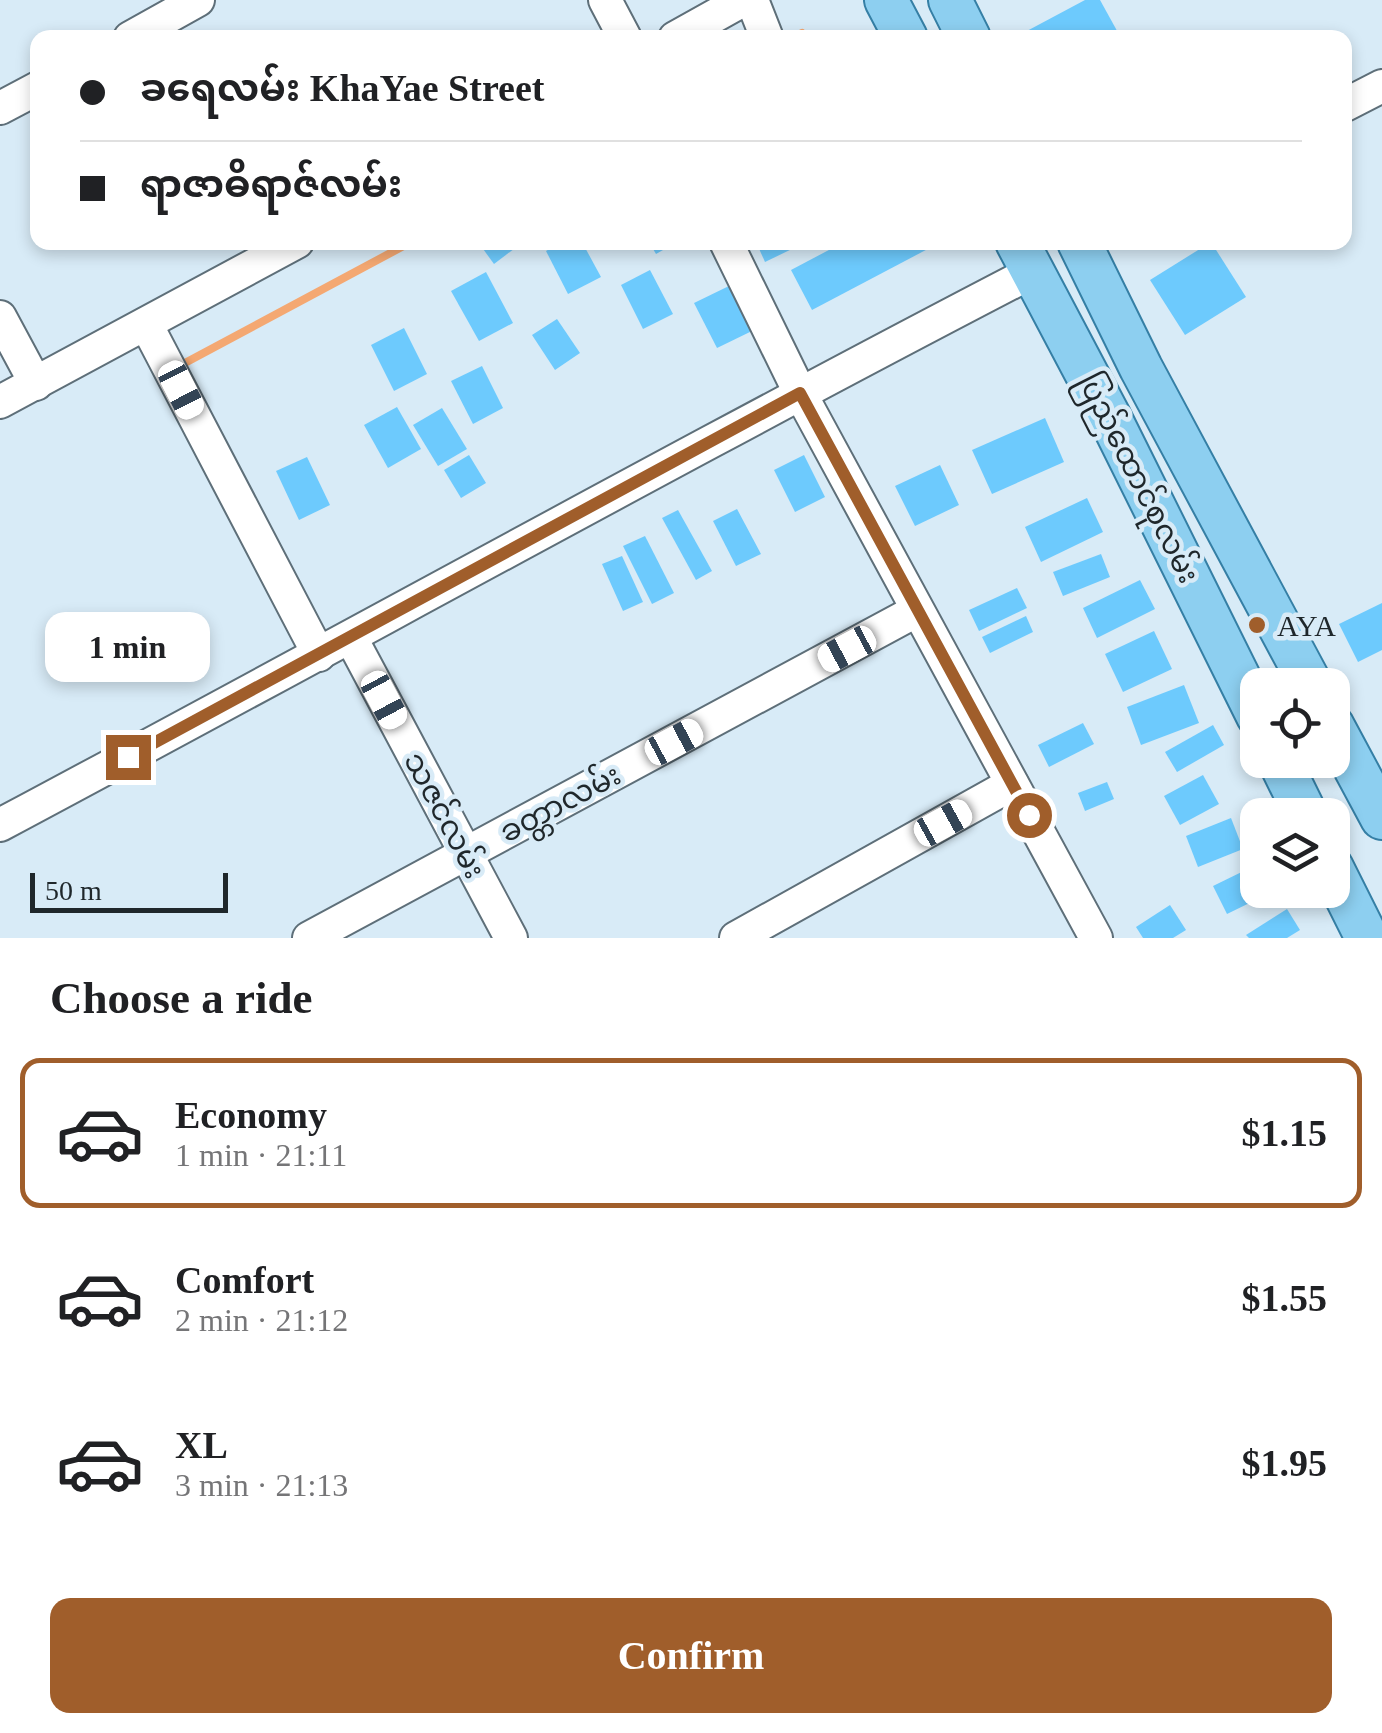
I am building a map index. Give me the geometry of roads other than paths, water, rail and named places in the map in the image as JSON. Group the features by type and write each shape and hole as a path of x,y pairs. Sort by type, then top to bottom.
{"main road":[{"path":"886,0 902,30"},
{"path":"950,0 965,30"},
{"name":"ပြည်ထောင်စုလမ်း","path":"1082,250 1141,368 1302,668"},
{"path":"1026,257 1054,268 1076,286 1120,356 1141,368"},
{"name":"ပြည်ထောင်စုလမ်း","path":"1026,257 1240,680"},
{"path":"1350,758 1382,818"},
{"path":"1350,903 1368,938"}],"street":[{"path":"144,30 198,0"},
{"path":"605,0 621,30"},
{"path":"689,30 743,0"},
{"path":"752,0 763,30"},
{"path":"1352,101 1382,86"},
{"path":"0,108 30,92"},
{"path":"0,402 282,250"},
{"path":"730,250 800,393 916,612 1096,938"},
{"path":"0,824 319,656 800,393 1026,257"},
{"path":"0,317 36,384"},
{"path":"146,324 319,656"},
{"name":"ခတ္တာလမ်း","path":"309,938 916,612"},
{"name":"သဇင်လမ်း","path":"351,638 512,938"},
{"path":"736,938 1012,784"}],"waterway":[{"path":"183,364 396,250"}],"place":[{"name":"AYA","path":"1257,625"}]}
